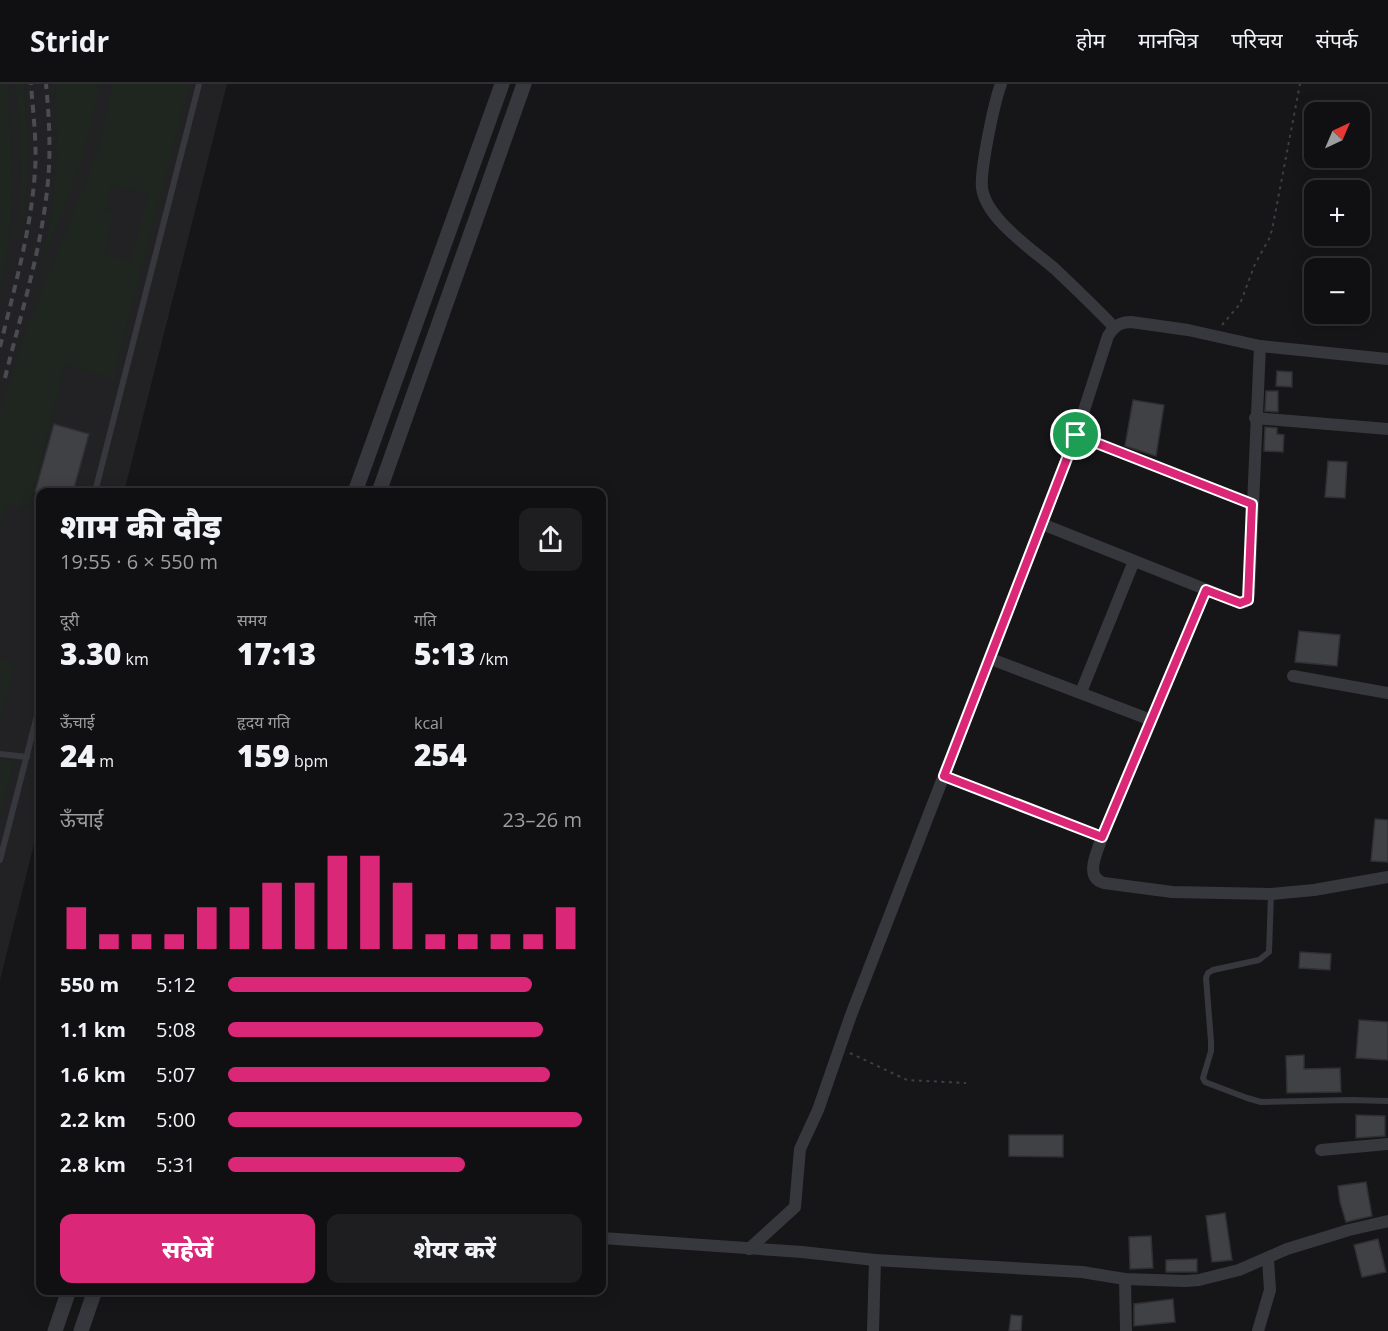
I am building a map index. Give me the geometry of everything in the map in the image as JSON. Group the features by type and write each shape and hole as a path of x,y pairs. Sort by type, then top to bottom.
{"street":[{"path":"356,488 502,84"},
{"path":"380,488 524,84"},
{"path":"1001,84 983,174 982,189 989,206 1010,230 1057,270 1114,327"},
{"path":"749,1249 795,1207 800,1149 818,1110 839,1048 964,721 991,659 1076,435 1108,336 1114,327 1124,322 1131,322 1260,346 1388,359"},
{"path":"1042,524 1240,603 1248,600 1260,346"},
{"path":"1255,418 1388,429"},
{"path":"1076,435 1252,504"},
{"path":"1082,692 1134,561"},
{"path":"1206,590 1102,837 1092,870 1097,880 1172,892 1271,894 1388,877"},
{"path":"991,659 1150,720"},
{"path":"1293,676 1388,693"},
{"path":"944,776 1102,837"},
{"path":"1321,1150 1388,1144"},
{"path":"606,1238 875,1260 1082,1272 1125,1279 1199,1280 1239,1270 1287,1249 1388,1221"},
{"path":"1258,1331 1270,1290 1268,1259"},
{"path":"873,1331 875,1260"},
{"path":"1125,1279 1126,1331"},
{"path":"55,1331 67,1295"},
{"path":"81,1331 93,1295"}],"lane":[{"path":"96,488 200,84"},
{"path":"0,860 36,720"},
{"path":"0,754 27,757"},
{"path":"1271,894 1269,952 1259,960 1213,970 1206,978 1211,1051 1203,1078 1205,1082 1261,1102 1388,1101"}],"path":[{"path":"1212,336 1240,304 1255,264 1269,239 1300,84"},
{"path":"839,1048 907,1080 966,1083"}],"shaded area":[{"path":"0,84 227,84 125,488 36,488 36,836 0,980"},
{"path":"0,84 7,84 11,216 0,294"},
{"path":"16,84 24,84 28,150 27,188 17,255 22,180"},
{"path":"55,84 100,84 83,154 64,210 38,274 51,218 55,179 57,132"},
{"path":"113,84 189,84 113,378 65,365 29,509 7,503 0,528 0,413 22,340 98,150","holes":["112,185 148,194 131,261 104,254 114,214 105,211"]},
{"path":"0,659 15,663 0,721"},
{"path":"0,759 14,761 0,816"}],"building":[{"path":"1277,371 1292,372 1292,387 1276,386"},
{"path":"1266,391 1278,391 1278,412 1265,411"},
{"path":"1133,400 1164,405 1156,456 1125,446"},
{"path":"54,424 89,434 74,488 36,488"},
{"path":"1265,427 1277,428 1277,434 1284,435 1283,452 1264,451"},
{"path":"1328,461 1347,462 1345,498 1325,497"},
{"path":"1299,631 1340,635 1337,666 1295,662"},
{"path":"1375,819 1388,820 1388,862 1371,861"},
{"path":"1300,952 1331,954 1330,970 1299,968"},
{"path":"1359,1020 1388,1022 1388,1060 1356,1058"},
{"path":"1304,1055 1304,1069 1340,1068 1341,1092 1287,1093 1286,1056"},
{"path":"1356,1115 1385,1116 1385,1136 1356,1138"},
{"path":"1009,1135 1063,1135 1063,1157 1009,1156"},
{"path":"1366,1182 1372,1216 1346,1222 1338,1186"},
{"path":"1225,1213 1232,1260 1212,1262 1206,1216"},
{"path":"1151,1236 1153,1268 1130,1269 1129,1237"},
{"path":"1378,1239 1386,1272 1362,1277 1354,1245"},
{"path":"1197,1259 1197,1272 1166,1272 1166,1260"},
{"path":"1173,1299 1175,1322 1134,1326 1134,1304"},
{"path":"1011,1315 1022,1316 1021,1331 1009,1331"}],"railway":[{"path":"0,347 21,260 33,193 36,149 31,84"},
{"path":"5,378 30,280 45,206 49,169 46,84"}],"route":[{"path":"1076,435 1252,504 1248,600 1240,603 1206,590 1102,837 944,776 1076,435"}]}
